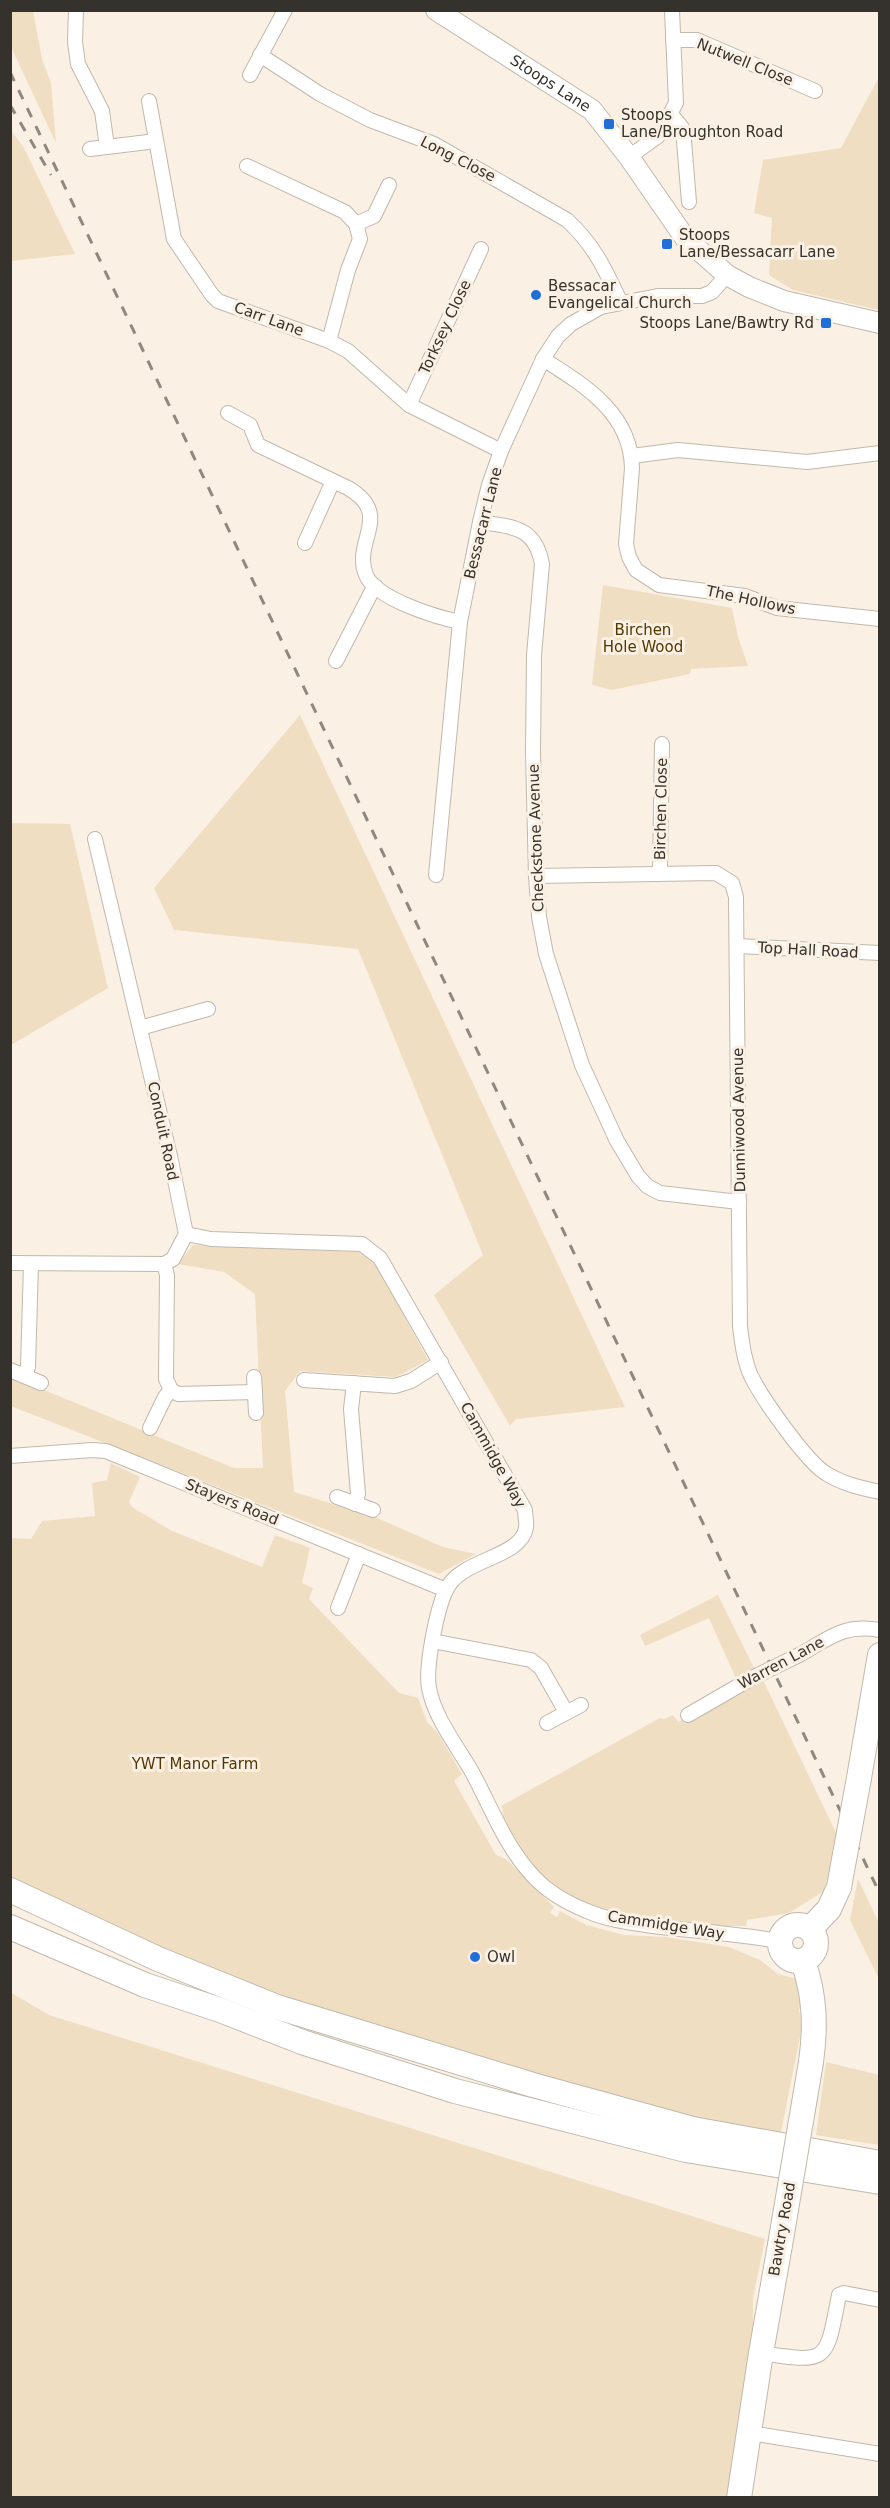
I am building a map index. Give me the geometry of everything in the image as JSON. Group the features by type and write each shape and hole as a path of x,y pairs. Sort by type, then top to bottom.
{"highway":[{"path":"810,1929 829,1909 839,1887 878,1668"},
{"path":"10,1890 158,1959 277,2007 533,2085 693,2129 879,2163"},
{"path":"803,1925 810,1929 815,1937 816,1947 812,1955 803,1961 794,1962 786,1958 779,1941 790,1926 803,1925"},
{"path":"10,1928 145,1985 220,2010 302,2042 455,2091 686,2150 879,2182"},
{"name":"Bawtry Road","path":"739,2498 815,2033 814,2004 803,1961"}],"street":[{"path":"76,10 75,42 78,64 102,111 107,147"},
{"path":"249,75 285,10"},
{"path":"629,158 658,136 676,103 672,10"},
{"name":"Stoops Lane","path":"442,12 592,110 685,238 727,275 784,302 879,323"},
{"name":"Nutwell Close","path":"673,40 697,40 815,91"},
{"name":"Long Close","path":"261,55 320,94 370,120 434,144 567,220 584,236 598,255 620,302"},
{"name":"Carr Lane","path":"149,101 174,239 218,301 329,341 357,358 409,405 501,451"},
{"path":"671,114 683,129 689,202"},
{"path":"90,149 156,141"},
{"path":"248,166 345,212 356,224 360,238 348,270 329,341"},
{"path":"356,224 374,216 389,185"},
{"name":"Torksey Close","path":"409,405 481,249"},
{"name":"Bessacarr Lane","path":"436,875 460,622 480,522 489,485 501,451 543,359 558,336 571,324 601,307 657,296 702,296 712,292 727,275"},
{"name":"The Hollows","path":"543,359 588,387 616,418 632,456 626,544 629,557 636,570 659,585 745,596 777,608 879,619"},
{"path":"228,413 250,425 258,445 358,494 366,503 371,525 363,551 363,564 366,575 376,587 416,608 460,622"},
{"path":"632,456 678,450 807,462 879,453"},
{"path":"304,543 333,481"},
{"name":"Checkstone Avenue","path":"480,522 515,528 527,534 540,552 542,564 533,698 536,876 539,917 546,954 582,1065 617,1141 638,1176 647,1186 660,1193 740,1202"},
{"path":"336,661 376,587"},
{"name":"Birchen Close","path":"660,873 663,744"},
{"name":"Conduit Road","path":"95,839 170,1156 186,1234"},
{"name":"Dunniwood Avenue","path":"536,876 716,873 732,883 736,897 742,1349 750,1374 766,1401 801,1447 825,1473 849,1485 879,1492"},
{"name":"Top Hall Road","path":"737,946 879,954"},
{"path":"140,1028 208,1009"},
{"path":"10,1263 164,1264 173,1259 186,1234"},
{"name":"Cammidge Way","path":"186,1234 210,1239 362,1244 380,1258 525,1510 526,1528 519,1541 507,1550 465,1569 446,1590 432,1641 427,1675 434,1705 498,1824 519,1859 534,1878 557,1897 590,1913 630,1923 779,1941"},
{"path":"25,1375 28,1367 31,1264"},
{"path":"164,1264 167,1275 166,1379 171,1390 178,1394 255,1392"},
{"path":"304,1380 395,1386 411,1381 441,1362"},
{"path":"10,1370 42,1383"},
{"path":"254,1377 256,1413"},
{"path":"354,1383 351,1409 358,1494 355,1504"},
{"path":"150,1428 165,1397 171,1390"},
{"name":"Stayers Road","path":"10,1456 106,1451 446,1590"},
{"path":"337,1497 373,1510"},
{"path":"338,1608 359,1554"},
{"name":"Warren Lane","path":"688,1715 752,1678 846,1629 863,1627 879,1630"},
{"path":"432,1641 531,1660 541,1668 566,1712"},
{"path":"547,1723 581,1705"},
{"path":"761,2353 812,2359 824,2351 830,2340 839,2295 844,2293 879,2300"},
{"path":"750,2433 879,2454"}],"green space":[{"path":"11,10 33,11 42,59 51,83 56,143 11,47"},
{"path":"879,77 879,310 793,290 769,275 772,218 754,213 763,160 841,148"},
{"path":"10,129 24,148 75,254 11,261"},
{"name":"Birchen Hole Wood","path":"603,585 732,608 738,637 748,666 691,669 690,674 612,690 592,685"},
{"path":"300,715 625,1407 516,1419 510,1426 434,1295 483,1255 358,949 174,930 154,888"},
{"path":"11,823 70,824 108,988 11,1045"},
{"path":"193,1245 358,1252 375,1262 428,1360 396,1377 300,1371 285,1391 294,1492 375,1517 443,1547 476,1554 439,1574 11,1406 10,1376 234,1468 263,1468 255,1294 224,1272 178,1264"},
{"name":"YWT Manor Farm","path":"111,1463 140,1477 129,1502 132,1507 172,1531 262,1567 275,1535 310,1548 302,1583 313,1588 309,1599 399,1693 418,1698 427,1722 437,1732 462,1774 454,1781 496,1855 506,1859 554,1907 550,1913 557,1917 560,1911 586,1925 624,1935 666,1937 729,1947 760,1960 778,1974 804,1981 799,2011 803,2022 780,2137 676,2116 400,2039 231,1977 109,1927 11,1880 10,1538 31,1539 42,1521 95,1516 92,1483 107,1480"},
{"path":"718,1595 761,1682 764,1682 838,1837 838,1862 826,1881 824,1891 789,1913 747,1920 746,1926 661,1922 607,1911 582,1901 558,1887 524,1858 508,1834 501,1806 660,1718 664,1719 673,1715 678,1722 742,1692 709,1618 645,1646 640,1635"},
{"path":"858,1879 879,1923 879,1979 850,1920"},
{"path":"10,1992 49,2015 765,2239 753,2298 753,2330 727,2497 11,2497"},
{"path":"826,2062 879,2075 879,2145 816,2135"}],"railway":[{"path":"10,72 880,1894"},
{"path":"10,105 51,175"}],"place":[{"name":"Stoops Lane/Broughton Road","path":"609,124"},
{"name":"Stoops Lane/Bessacarr Lane","path":"667,244"},
{"name":"Bessacar Evangelical Church","path":"536,295"},
{"name":"Stoops Lane/Bawtry Rd","path":"826,323"},
{"name":"Owl","path":"475,1957"}]}
